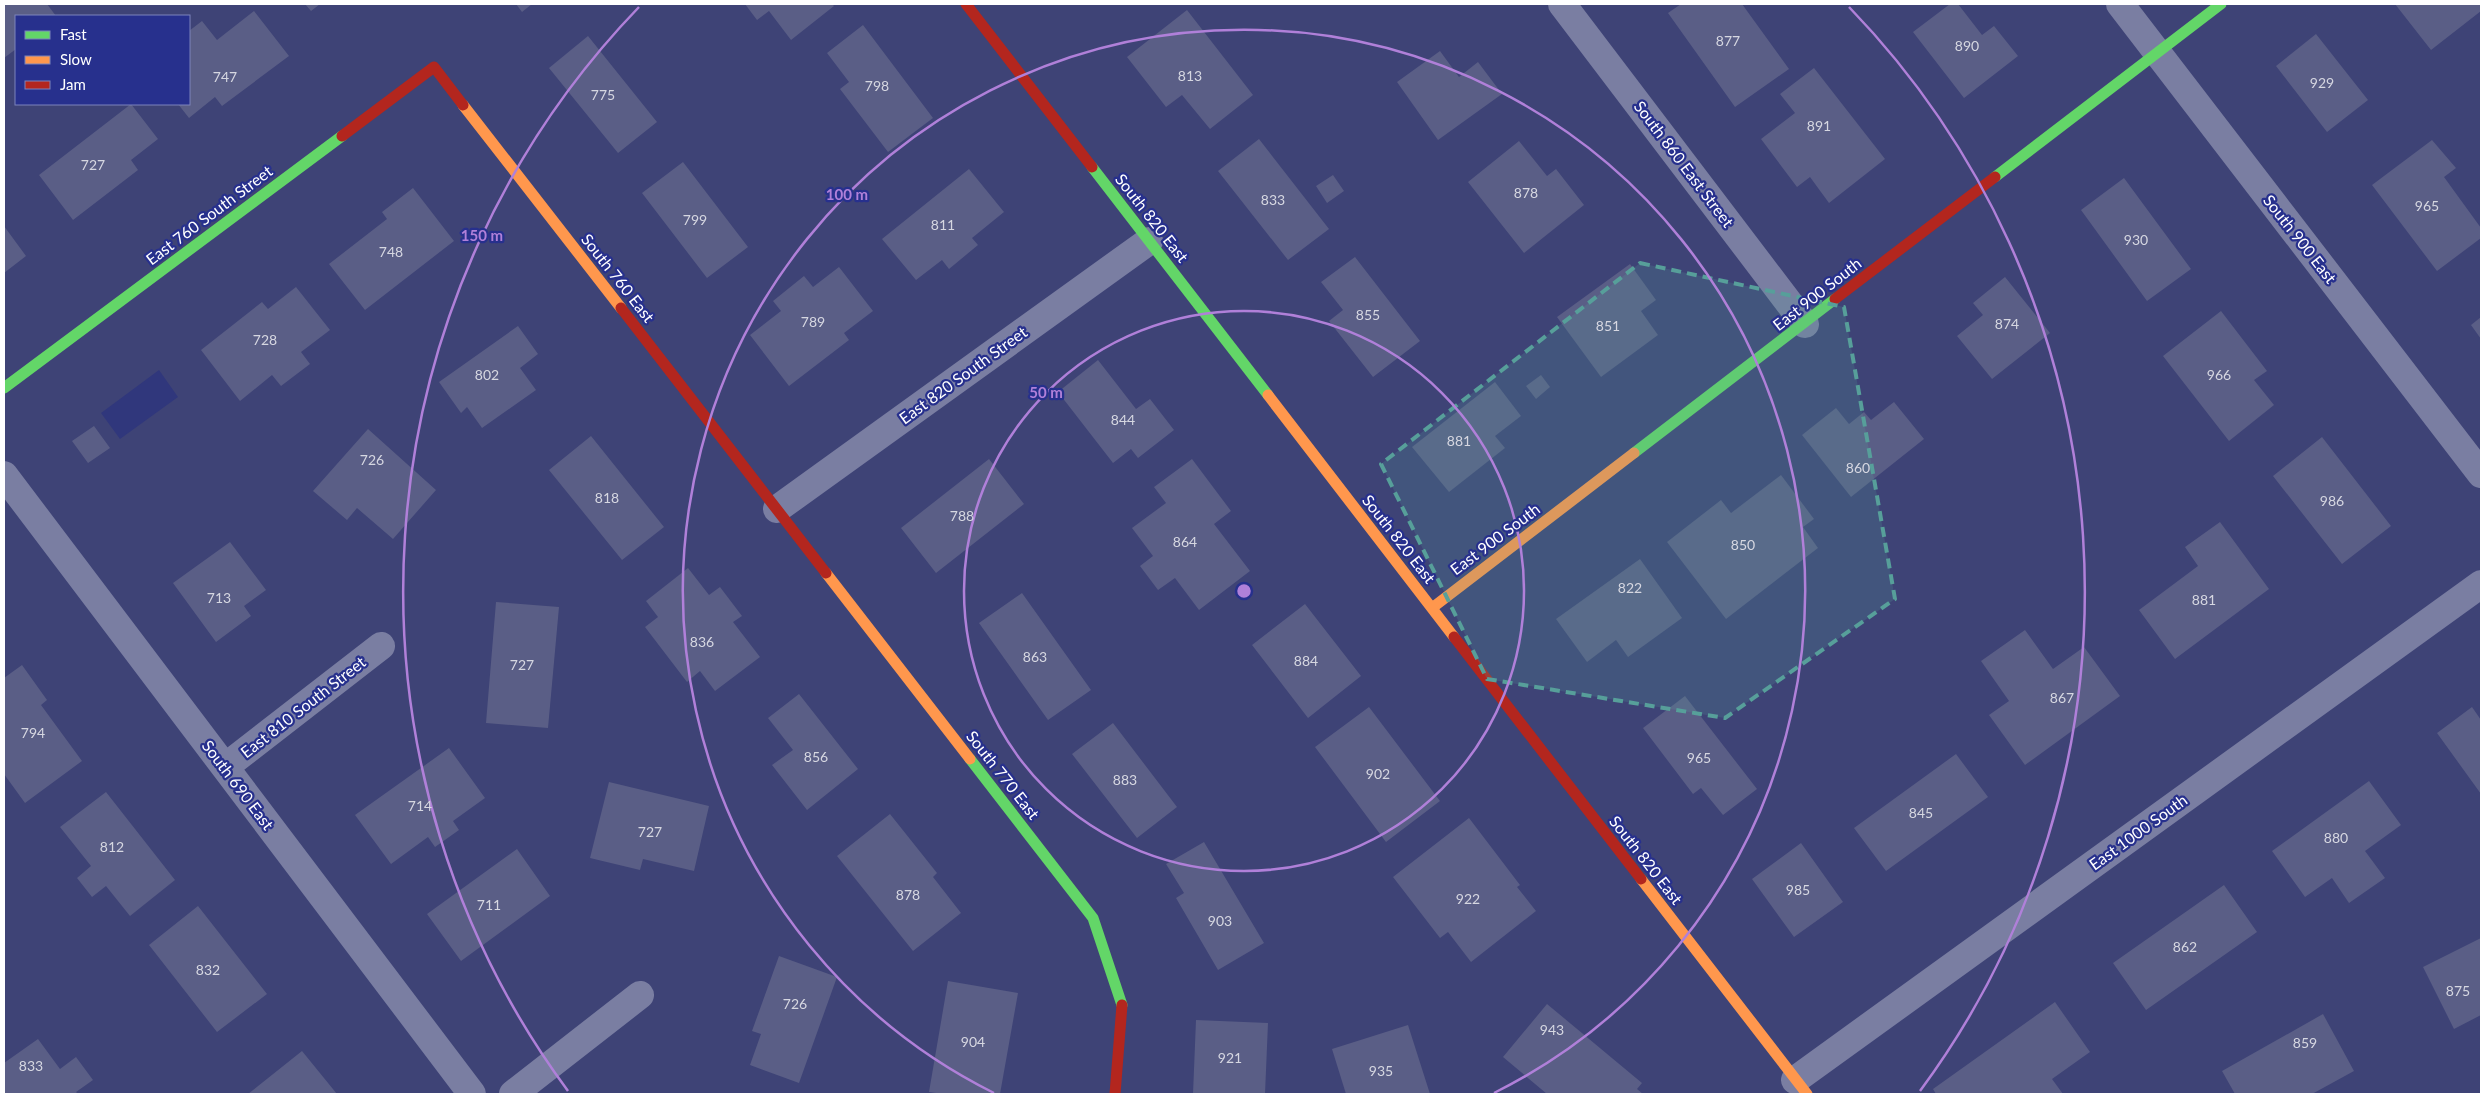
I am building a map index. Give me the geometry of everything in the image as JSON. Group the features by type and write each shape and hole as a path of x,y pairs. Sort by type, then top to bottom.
{"street":[{"name":"South 820 East","path":"966,4 1801,1087"},
{"name":"South 860 East Street","path":"1562,4 1805,324"},
{"name":"South 900 East","path":"2120,4 2481,474"},
{"name":"East 900 South","path":"1432,608 2221,4"},
{"name":"East 760 South Street","path":"4,388 434,68"},
{"name":"South 760 East","path":"434,68 776,509"},
{"name":"East 820 South Street","path":"776,509 1149,241"},
{"name":"South 690 East","path":"4,475 472,1094"},
{"name":"South 770 East","path":"776,509 1093,918 1122,1002 1115,1094"},
{"name":"East 1000 South","path":"1801,1087 2481,584"},
{"name":"East 810 South Street","path":"225,767 381,646"},
{"path":"512,1094 640,995"}],"highlighted area":[{"path":"1640,263 1844,307 1895,599 1725,718 1487,679 1381,464"}],"shaded area":[{"path":"159,370 178,397 120,439 101,413"}],"building":[{"path":"4,4 47,4 55,15 15,15 15,50 4,58"},
{"path":"305,4 320,4 311,11"},
{"path":"516,4 532,4 522,12"},
{"path":"745,4 832,4 834,6 791,40 769,11 757,20"},
{"path":"1681,4 1742,4 1789,69 1735,107 1668,13"},
{"path":"1950,4 1958,4 1982,35 1994,26 2018,56 1964,98 1913,32"},
{"path":"2395,4 2481,4 2481,11 2431,50"},
{"path":"1187,10 1253,95 1210,129 1182,95 1166,107 1127,57"},
{"path":"254,11 289,56 222,106 215,97 189,118 179,105 190,105 190,30 202,21 217,40"},
{"path":"863,25 933,118 888,152 840,89 849,82 827,53"},
{"path":"2316,34 2368,100 2327,132 2276,66"},
{"path":"588,36 657,122 618,153 549,68"},
{"path":"1440,51 1459,77 1478,62 1502,94 1438,140 1397,82"},
{"path":"1814,68 1885,159 1829,203 1810,177 1797,187 1761,139 1795,113 1780,94"},
{"path":"130,105 132,105 158,139 131,160 138,170 73,220 39,175"},
{"path":"1259,139 1329,229 1288,260 1218,171"},
{"path":"2432,140 2456,168 2444,177 2481,228 2481,238 2437,271 2372,185"},
{"path":"1519,141 1547,176 1556,169 1584,205 1524,253 1468,182"},
{"path":"683,162 748,247 707,278 642,193"},
{"path":"969,169 1004,212 972,238 978,245 949,269 942,260 916,280 882,239"},
{"path":"1333,175 1344,191 1327,203 1316,186"},
{"path":"2124,178 2191,269 2147,301 2081,210"},
{"path":"413,188 454,241 365,310 329,264 387,219 382,212"},
{"path":"4,226 26,256 4,273"},
{"path":"1355,257 1420,341 1373,377 1329,321 1343,310 1321,282"},
{"path":"1630,264 1656,300 1641,311 1658,335 1601,377 1557,317"},
{"path":"839,267 873,311 844,333 849,340 789,386 750,335 781,311 773,301 804,276 813,287"},
{"path":"2005,277 2050,333 1992,379 1957,336 1983,315 1973,303"},
{"path":"296,287 330,330 301,352 310,364 281,386 272,375 240,401 201,350 262,302 268,309"},
{"path":"2221,311 2267,371 2254,380 2274,405 2229,441 2163,356"},
{"path":"2481,317 2481,339 2471,325"},
{"path":"518,326 538,354 520,368 536,390 482,428 467,407 461,413 439,382"},
{"path":"1098,360 1136,409 1150,399 1174,430 1138,458 1131,449 1113,463 1058,392"},
{"path":"1541,375 1550,387 1536,399 1526,386"},
{"path":"1495,382 1521,416 1495,436 1505,448 1449,492 1412,447"},
{"path":"1894,402 1924,439 1851,497 1802,435 1836,408 1849,424 1864,412 1871,420"},
{"path":"94,426 110,448 88,463 72,441"},
{"path":"368,429 436,490 393,539 357,508 347,520 313,491"},
{"path":"591,436 664,527 622,560 549,470"},
{"path":"2322,437 2391,526 2342,564 2273,476"},
{"path":"989,459 1024,504 936,573 901,528"},
{"path":"1192,459 1231,511 1214,524 1250,571 1199,610 1175,578 1158,590 1140,566 1153,556 1132,528 1166,503 1154,487"},
{"path":"1781,475 1814,519 1803,527 1818,548 1726,619 1667,542 1721,500 1731,513"},
{"path":"2220,522 2269,589 2175,659 2139,610 2198,566 2185,547"},
{"path":"230,542 266,590 244,606 251,616 216,642 173,583"},
{"path":"1640,559 1682,618 1628,657 1616,640 1587,662 1556,619"},
{"path":"688,568 709,595 720,587 742,616 733,622 760,657 715,691 700,671 687,682 645,627 658,617 646,601"},
{"path":"1022,593 1091,690 1048,720 979,623"},
{"path":"496,602 559,607 548,728 486,723"},
{"path":"1305,604 1361,676 1308,718 1252,645"},
{"path":"2025,630 2053,669 2084,647 2120,696 2025,765 1989,715 2009,701 1981,661"},
{"path":"22,665 47,700 41,705 82,761 25,803 4,774 4,678"},
{"path":"799,694 858,769 807,810 772,765 793,750 768,718"},
{"path":"1685,696 1757,789 1723,815 1701,788 1693,794 1643,728"},
{"path":"1369,707 1440,801 1386,842 1315,747"},
{"path":"2472,707 2481,720 2481,794 2437,733"},
{"path":"1113,723 1177,807 1137,838 1072,754"},
{"path":"449,748 485,798 453,821 459,830 435,847 428,837 391,864 355,815"},
{"path":"1956,754 1988,797 1886,871 1854,828"},
{"path":"2369,781 2401,825 2365,851 2385,878 2349,903 2332,878 2305,897 2272,851"},
{"path":"609,782 709,806 694,871 643,859 640,870 590,858"},
{"path":"106,792 175,880 130,916 106,886 92,897 77,878 91,866 60,827"},
{"path":"890,814 937,873 933,877 961,913 913,951 837,856"},
{"path":"1469,818 1520,885 1517,887 1536,911 1471,962 1448,932 1440,938 1393,877"},
{"path":"1204,842 1264,943 1218,970 1176,898 1184,893 1166,864"},
{"path":"1801,843 1843,902 1794,937 1752,879"},
{"path":"517,849 550,896 461,961 427,914"},
{"path":"2224,885 2257,932 2146,1010 2113,963"},
{"path":"198,906 267,994 217,1032 149,945"},
{"path":"2481,938 2481,1015 2454,1029 2423,967"},
{"path":"779,956 837,977 799,1083 750,1065 761,1034 752,1031"},
{"path":"948,981 1018,993 1000,1094 943,1094 929,1092"},
{"path":"2055,1002 2090,1052 2052,1079 2063,1094 1936,1094 1933,1089"},
{"path":"1547,1004 1642,1083 1637,1089 1643,1094 1547,1094 1503,1057"},
{"path":"2323,1014 2354,1071 2312,1094 2235,1094 2222,1071"},
{"path":"1196,1020 1268,1023 1265,1094 1193,1094"},
{"path":"1408,1025 1430,1094 1346,1094 1332,1049"},
{"path":"38,1039 60,1069 76,1057 93,1080 76,1092 78,1094 4,1094 4,1063"},
{"path":"302,1051 337,1094 248,1094"}],"traffic: fast":[{"path":"1995,177 2221,4"},
{"path":"4,388 342,136"},
{"path":"1092,167 1268,395"},
{"path":"1634,453 1835,299"},
{"path":"970,759 1093,918 1122,1005"}],"traffic: slow":[{"path":"463,105 621,308"},
{"path":"1268,395 1454,637"},
{"path":"1432,608 1634,453"},
{"path":"826,573 970,759"},
{"path":"1641,879 1807,1094"}],"traffic: jam":[{"path":"966,4 1092,167"},
{"path":"342,136 434,67 463,105"},
{"path":"1835,299 1995,177"},
{"path":"621,308 826,573"},
{"path":"1454,637 1641,879"},
{"path":"1115,1094 1122,1005"}]}
